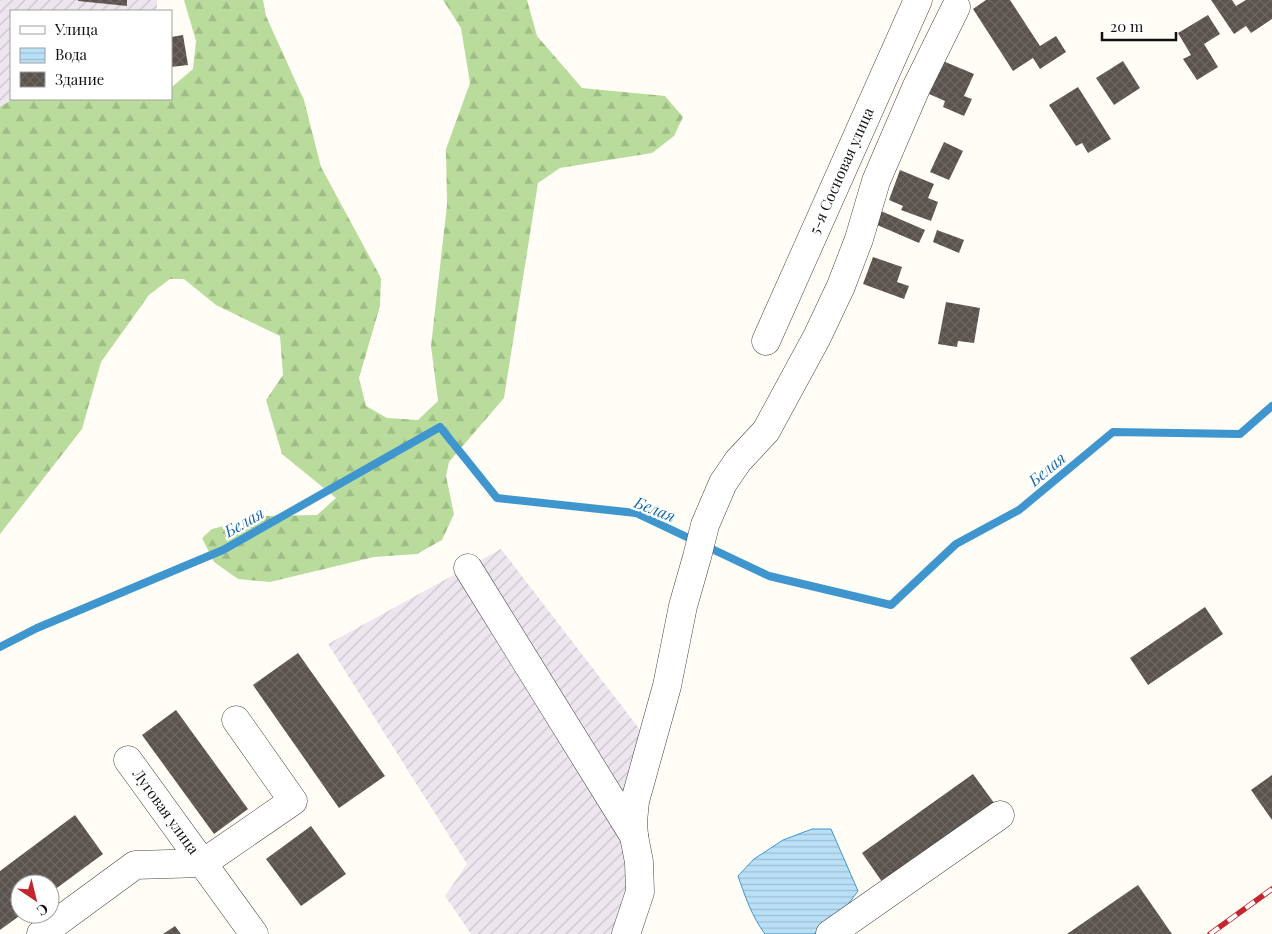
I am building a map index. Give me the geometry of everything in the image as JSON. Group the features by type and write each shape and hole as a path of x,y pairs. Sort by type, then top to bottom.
{"street":[{"name":"5-я Сосновая улица","path":"766,341 918,0"},
{"path":"626,934 640,892 639,862 633,822 636,801 667,686 683,606 705,524 723,482 738,461 766,431 817,337 841,286 859,239 876,181 916,88 956,7"},
{"path":"468,568 634,836"},
{"name":"Луговая улица","path":"41,934 135,865 203,863 293,801 236,720"},
{"name":"Луговая улица","path":"128,760 254,934"},
{"path":"830,934 1000,814"}],"shaded area":[{"path":"0,0 157,0 157,10 10,10 10,100 93,100 0,177"},
{"path":"501,549 654,748 632,934 471,934 445,896 467,864 328,644"}],"green space":[{"path":"184,0 263,0 266,16 304,100 321,167 381,278 380,306 359,378 366,406 387,418 418,420 438,401 431,346 447,205 446,149 470,83 461,28 443,0 527,0 537,36 582,88 665,96 683,117 674,136 652,153 560,168 538,183 504,398 449,462 446,476 454,514 442,540 417,554 374,557 270,582 238,579 214,562 202,538 212,529 263,516 317,515 336,498 282,454 266,400 283,375 280,336 216,305 184,279 170,279 149,295 101,362 82,429 0,534 0,107 11,100 172,100 172,86 193,69 196,41"}],"water":[{"path":"812,829 831,829 858,891 843,911 814,934 765,934 746,899 738,876 754,859 783,840"}],"building":[{"path":"127,0 127,6 78,1"},
{"path":"986,0 1010,0 1040,46 1056,36 1066,52 1040,69 1033,58 1013,71 973,9"},
{"path":"1211,0 1232,0 1236,6 1246,0 1272,0 1272,19 1251,33 1246,26 1234,34"},
{"path":"1208,15 1220,34 1204,44 1218,67 1197,80 1183,59 1191,55 1178,33"},
{"path":"183,35 188,65 172,67 172,37"},
{"path":"943,61 974,74 964,96 972,99 964,116 943,107 945,101 929,94"},
{"path":"1123,61 1140,88 1114,105 1096,78"},
{"path":"1078,87 1111,139 1088,153 1082,143 1076,146 1049,105"},
{"path":"944,142 963,151 949,180 930,172"},
{"path":"900,170 934,184 928,198 938,202 931,221 901,210 903,206 889,200"},
{"path":"874,208 925,230 919,243 868,221"},
{"path":"937,230 964,240 959,253 933,242"},
{"path":"873,257 902,267 897,282 909,286 904,299 863,284"},
{"path":"946,302 980,308 974,343 958,341 957,347 938,344"},
{"path":"1205,607 1223,634 1148,685 1130,658"},
{"path":"298,653 385,776 339,808 253,685"},
{"path":"176,710 248,809 214,834 142,735"},
{"path":"973,774 997,807 885,886 862,853"},
{"path":"1272,775 1272,820 1251,790"},
{"path":"75,815 103,854 60,886 60,874 10,874 10,923 0,930 0,871"},
{"path":"311,826 346,874 301,906 266,859"},
{"path":"1138,885 1172,934 1067,934"},
{"path":"175,926 181,934 163,934"}],"waterway":[{"name":"Белая","path":"0,647 37,628 223,550 440,427 497,498 636,513 769,576 891,605 956,544 1019,510 1113,432 1240,434 1272,406"}],"railway":[{"path":"1210,934 1272,889"}]}
